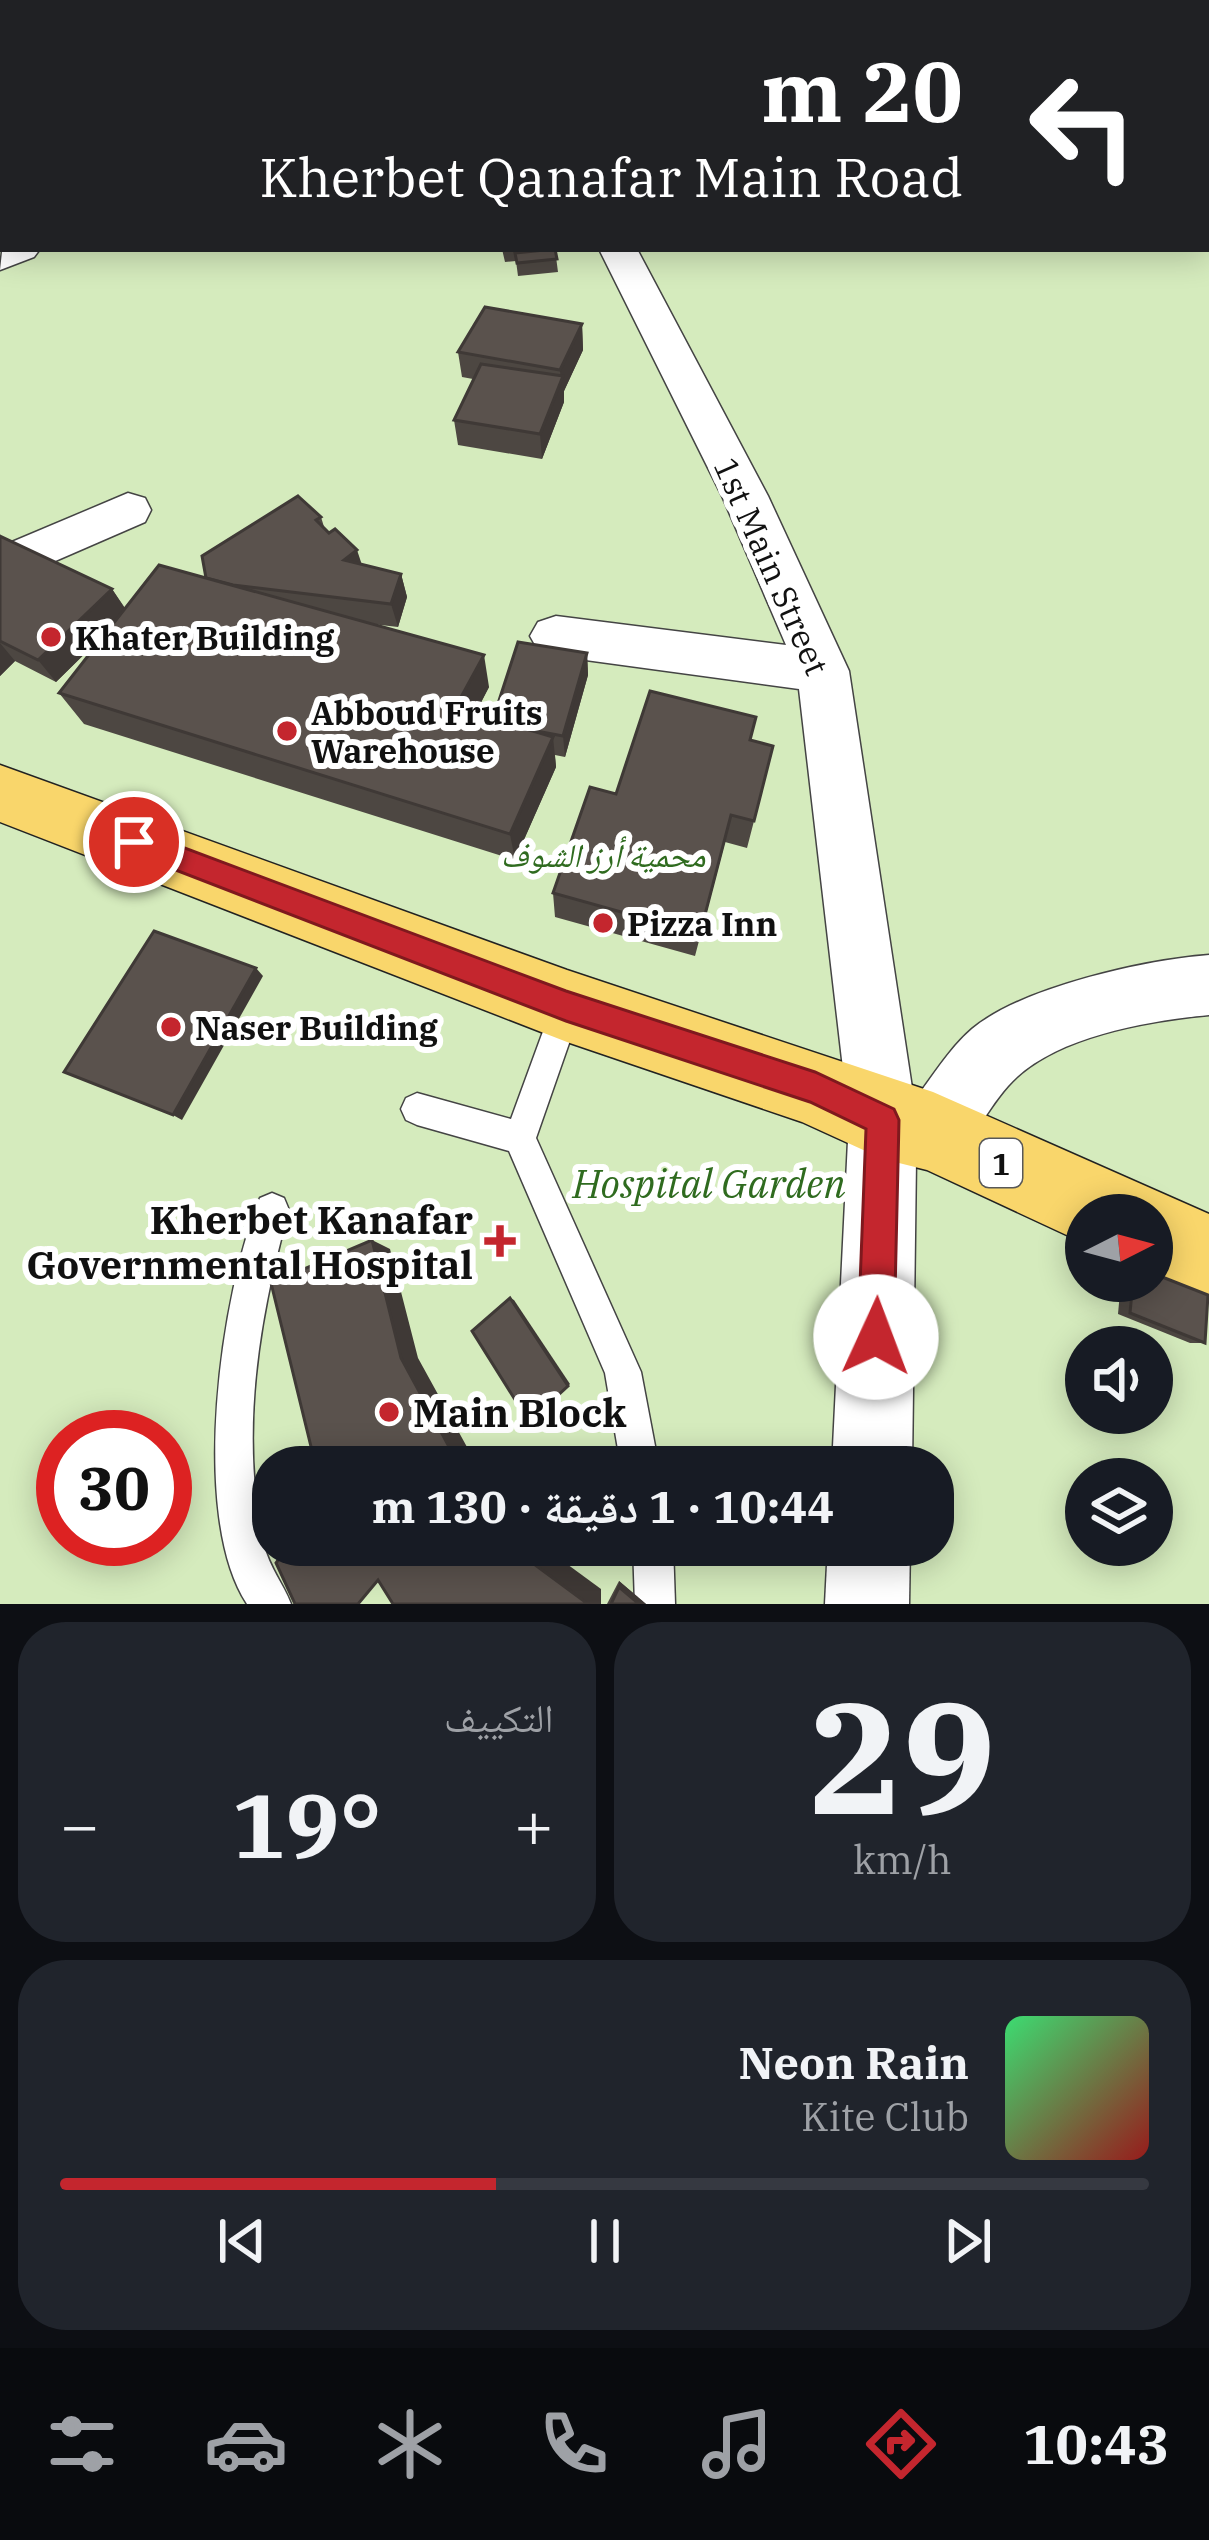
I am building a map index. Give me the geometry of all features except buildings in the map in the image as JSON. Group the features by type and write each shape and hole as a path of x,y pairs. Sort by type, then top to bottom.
{"main road":[{"name":"1","path":"0,793 312,906 566,1006 815,1088 1067,1194"},
{"path":"1173,1241 1209,1257"}],"street":[{"name":"1st Main Street","path":"620,252 745,496 823,671 908,1126 874,1446"},
{"path":"0,567 128,510"},
{"path":"556,636 823,671"},
{"path":"908,1126 1003,1045 1103,1006 1184,985 1209,985"},
{"path":"867,1604 868,1566"}],"lane":[{"path":"566,1006 520,1138 623,1372 636,1446"},
{"path":"417,1109 520,1138"},
{"path":"272,1210 246,1304 237,1520 261,1594 272,1604"},
{"path":"653,1566 655,1604"}],"green space":[{"name":"محمية أرز الشوف","path":"0,252 1209,252 1209,1604 0,1604"}],"place":[{"name":"Khater Building","path":"51,637"},
{"name":"Abboud Fruits Warehouse","path":"287,731"},
{"name":"Pizza Inn","path":"603,923"},
{"name":"Naser Building","path":"171,1027"},
{"name":"Kherbet Kanafar Governmental Hospital","path":"500,1241"},
{"name":"Main Block","path":"389,1412"}],"route":[{"path":"134,842 566,1006 815,1088 883,1120 876,1337"}],"park label":[{"name":"Hospital Garden","path":"709,1183"}]}
